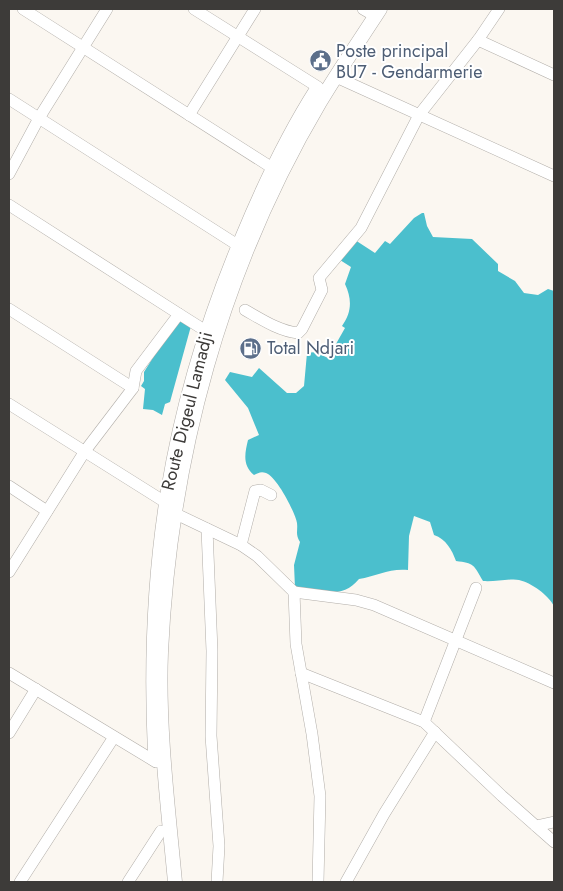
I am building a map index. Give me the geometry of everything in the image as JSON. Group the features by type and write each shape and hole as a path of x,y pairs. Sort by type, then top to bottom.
{"main road":[{"path":"175,882 167,792 161,653 170,507 217,329 249,244 302,134 336,77 370,11"},
{"name":"Route Digeul Lamadji","path":"166,882 156,762 152,650 157,571 170,507 187,394 206,331 239,246 274,169 318,88 370,11"}],"street":[{"path":"23,9 274,169"},
{"path":"9,174 39,118 107,9"},
{"path":"194,9 318,88"},
{"path":"189,115 255,9"},
{"path":"245,310 268,323 293,332 298,333 302,329 322,290 319,278 361,228 419,115 478,40 499,9"},
{"path":"478,40 554,75"},
{"path":"336,77 554,176"},
{"path":"9,99 239,246"},
{"path":"9,205 206,331"},
{"path":"9,309 133,388"},
{"path":"9,570 85,451 133,388 136,371 179,314"},
{"path":"9,404 170,507 207,529 241,545 257,556 294,592 356,600 374,605 554,683"},
{"path":"9,486 47,510"},
{"path":"241,545 255,490 261,490 270,495"},
{"path":"207,529 212,651 211,736 219,846 217,882"},
{"path":"424,722 476,588"},
{"path":"294,592 296,644 312,734 320,796 318,882"},
{"path":"9,673 156,762"},
{"path":"301,673 424,722 554,842"},
{"path":"9,733 36,689"},
{"path":"346,882 379,821 435,732"},
{"path":"20,882 114,737"},
{"path":"536,826 554,822"},
{"path":"128,882 161,831"}],"water":[{"path":"424,213 427,226 433,237 472,239 498,264 498,271 515,281 524,293 538,295 548,289 554,291 554,606 544,594 519,580 483,581 473,566 456,561 448,545 434,535 430,522 414,516 409,536 408,570 389,571 359,579 352,586 338,592 330,593 295,588 294,565 300,542 297,535 296,518 285,495 275,481 264,472 254,475 246,463 245,454 248,440 259,435 248,408 225,380 230,372 252,377 259,368 287,393 296,393 304,386 307,353 315,352 328,358 345,328 342,326 348,316 350,300 345,284 351,267 340,260 355,240 375,253 385,241 390,244 414,218"},
{"path":"178,318 191,326 170,402 165,404 162,415 153,410 143,409 145,389 141,386 144,381 144,372"}],"place":[{"name":"Poste principal BU7 - Gendarmerie","path":"320,61"},
{"name":"Total Ndjari","path":"251,348"}]}
